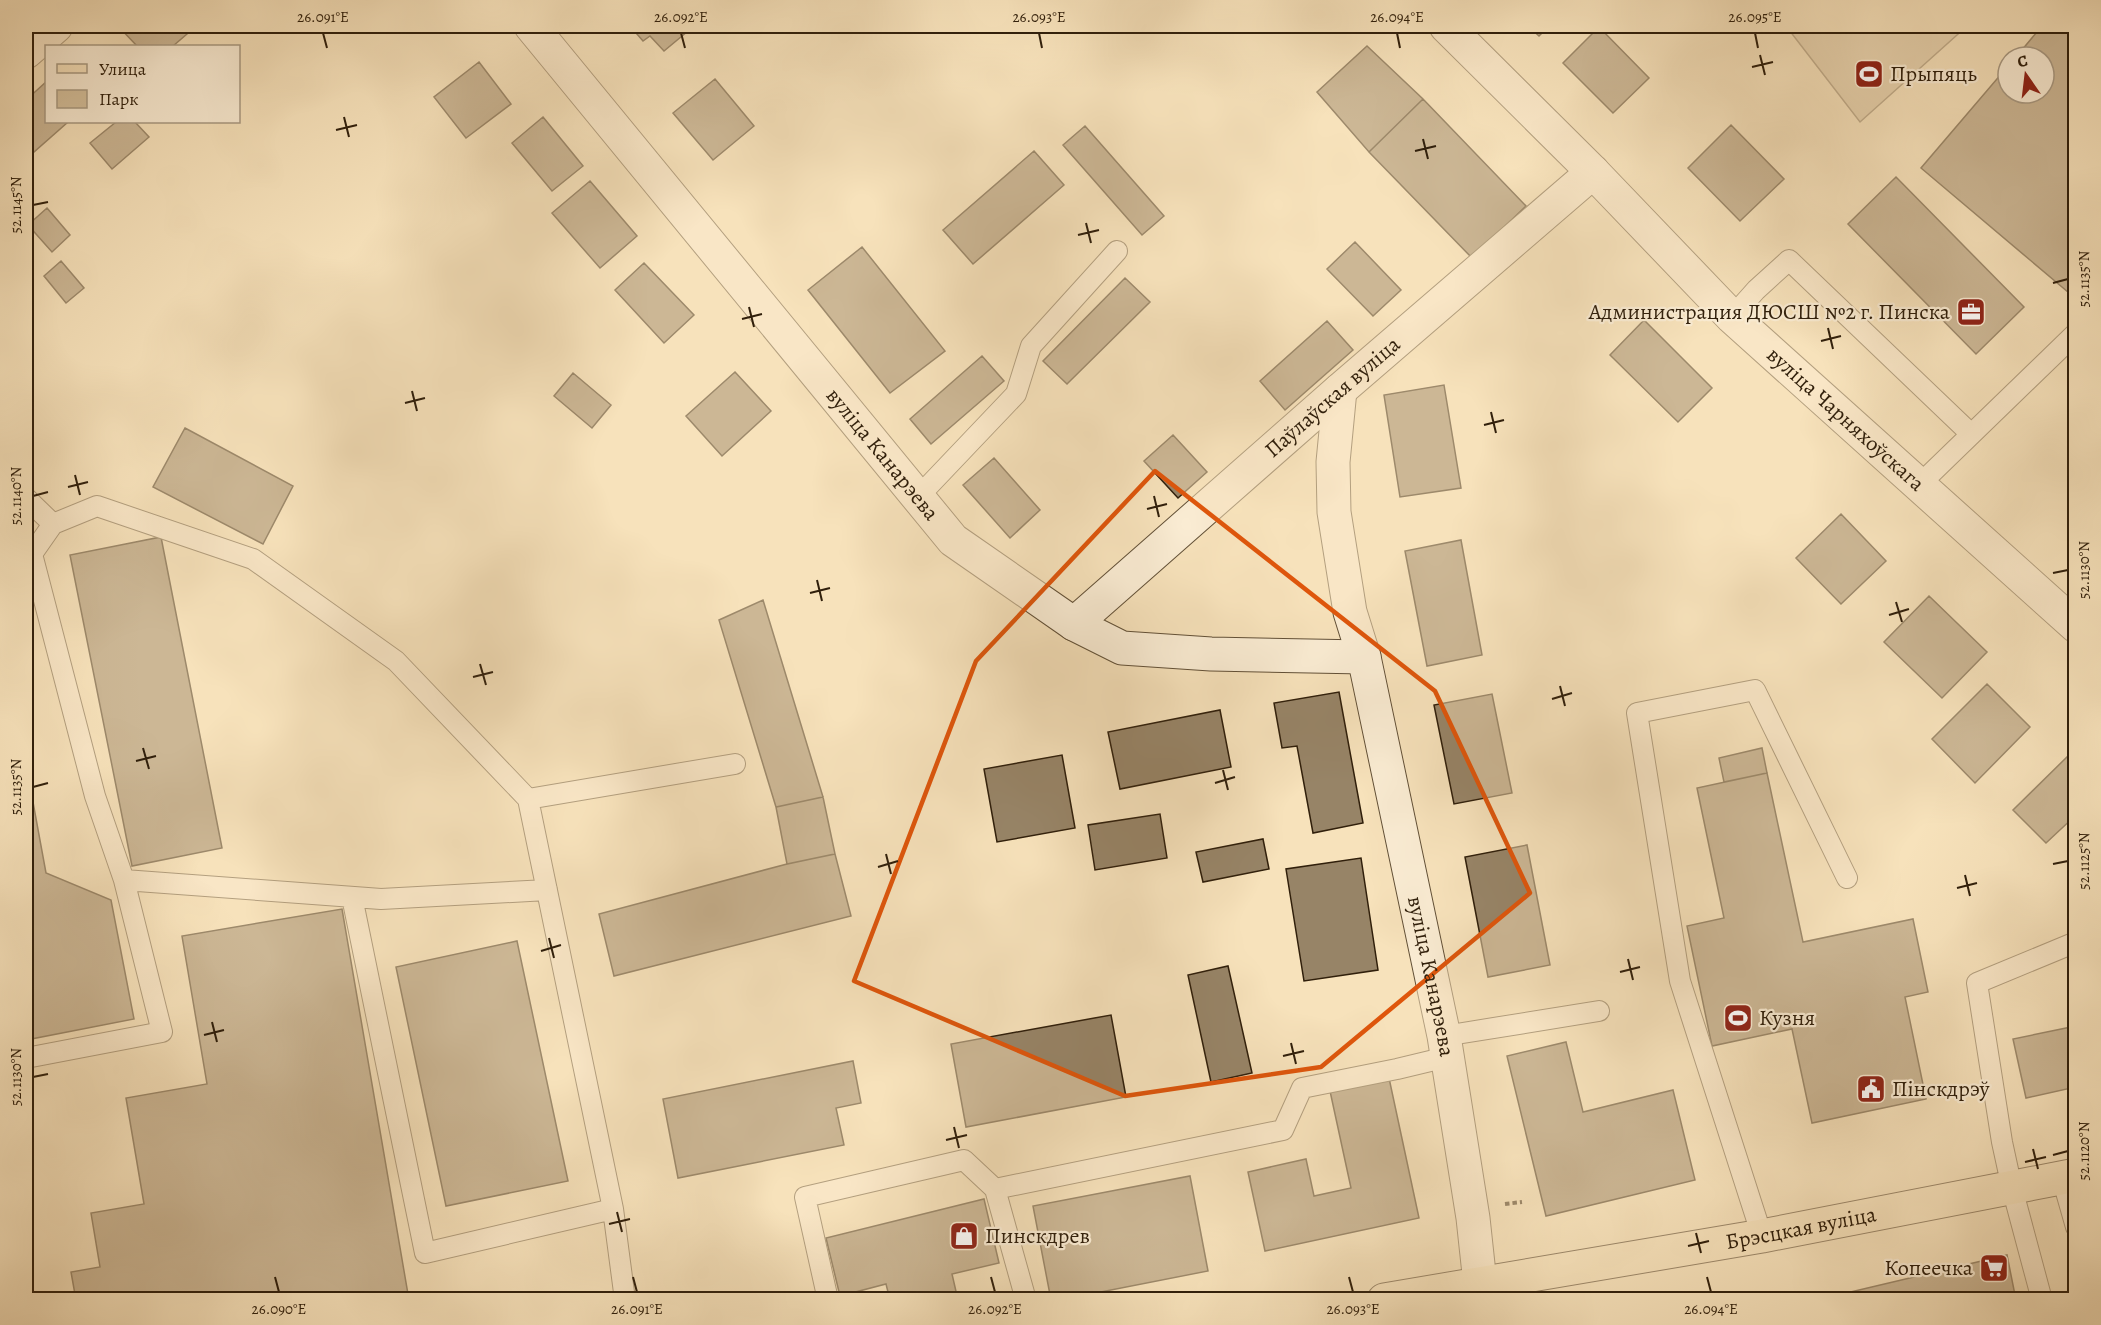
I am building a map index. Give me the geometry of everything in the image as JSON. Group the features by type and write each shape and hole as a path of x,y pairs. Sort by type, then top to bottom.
{"main road":[{"name":"Брэсцкая вуліца","path":"1384,1299 1479,1291 2069,1177"}],"street":[{"path":"26,52 56,26"},
{"name":"вуліца Канарэева","path":"531,26 953,540 1074,624 1122,648 1211,654 1364,657"},
{"name":"вуліца Чарняхоўскага","path":"1446,26 1593,172 1732,316 2076,626"},
{"name":"Паўлаўская вуліца","path":"1074,624 1593,172"},
{"name":"вуліца Канарэева","path":"1340,390 1333,462 1334,512 1350,612 1364,657 1446,1047 1473,1218 1479,1291"}],"lane":[{"path":"918,497 1016,394 1031,346 1117,251"},
{"path":"1732,316 1789,260 1971,434"},
{"path":"1919,485 2076,333"},
{"path":"26,498 53,524"},
{"path":"26,1058 162,1032 124,880 95,796 32,554 53,524 97,506 253,559 396,661 528,799 613,1209 625,1299"},
{"path":"1762,1236 1680,981 1637,713 1755,690 1847,878"},
{"path":"528,799 735,764"},
{"path":"124,880 381,899 547,890"},
{"path":"352,897 425,1253 613,1209"},
{"path":"2042,1299 2002,1142 1977,983 2076,942"},
{"path":"995,1189 1283,1130 1302,1088 1397,1069 1446,1047 1599,1011"},
{"path":"828,1299 805,1197 964,1160 995,1189 1026,1299"},
{"path":"2069,1177 2076,1227"}],"highlighted area":[{"path":"1155,471 1435,691 1530,893 1321,1067 1125,1096 854,981 976,661"}],"green space":[{"name":"Прыпяць","path":"1786,26 1967,26 1860,122"}],"building":[{"path":"118,26 179,26 187,34 174,45 136,45"},
{"path":"630,26 694,26 664,51 650,36 643,41"},
{"path":"1528,26 1549,26 1539,36"},
{"path":"2042,26 2076,26 2075,298 1921,168 1996,80 1996,105 2056,105 2056,45 2026,45"},
{"path":"1599,27 1649,78 1613,113 1563,63"},
{"path":"1367,46 1423,99 1369,152 1317,92"},
{"path":"479,62 511,104 466,138 434,97"},
{"path":"715,79 754,126 713,160 673,113"},
{"path":"45,83 45,123 67,123 26,159 26,100"},
{"path":"1423,99 1526,206 1472,258 1369,152"},
{"path":"543,117 583,166 552,191 512,143"},
{"path":"115,123 136,123 149,137 112,169 90,143"},
{"path":"1731,125 1784,179 1740,221 1688,168"},
{"path":"1085,126 1164,216 1142,235 1063,145"},
{"path":"1034,151 1064,185 973,264 943,230"},
{"path":"1896,177 2024,307 1976,354 1848,224"},
{"path":"590,181 637,236 600,268 552,213"},
{"path":"47,208 70,235 52,252 28,225"},
{"path":"1355,242 1401,290 1373,316 1327,269"},
{"path":"862,247 945,351 890,393 808,290"},
{"path":"61,261 84,288 66,303 44,276"},
{"path":"644,263 694,315 664,343 615,290"},
{"path":"1125,278 1150,302 1067,384 1043,361"},
{"path":"1644,320 1712,388 1678,422 1610,355"},
{"path":"1327,321 1353,350 1285,410 1260,381"},
{"path":"982,356 1004,381 931,444 910,419"},
{"path":"735,372 771,411 722,456 686,416"},
{"path":"573,373 611,405 592,428 554,396"},
{"path":"1444,385 1461,488 1400,497 1384,395"},
{"path":"185,428 293,486 263,544 153,487"},
{"path":"1173,435 1207,472 1178,498 1144,461"},
{"path":"994,458 1040,510 1010,538 963,485"},
{"path":"1841,514 1886,561 1841,604 1796,558"},
{"path":"161,537 222,848 132,866 70,555"},
{"path":"1461,540 1482,655 1427,666 1405,551"},
{"path":"1929,596 1987,652 1942,698 1884,642"},
{"path":"763,600 823,797 776,807 719,620"},
{"path":"1987,684 2030,727 1975,783 1932,739"},
{"path":"1339,692 1363,823 1313,833 1297,746 1282,748 1274,703"},
{"path":"1492,694 1512,793 1454,804 1434,705"},
{"path":"1220,710 1231,767 1120,789 1108,732"},
{"path":"1762,748 1767,773 1724,782 1719,758"},
{"path":"2070,754 2076,759 2076,815 2046,843 2013,810"},
{"path":"1062,755 1075,828 997,842 984,769"},
{"path":"26,764 46,873 111,900 134,1019 26,1040"},
{"path":"1767,773 1803,942 1913,919 1928,992 1905,997 1926,1099 1812,1123 1792,1029 1712,1046 1687,926 1724,918 1697,788"},
{"path":"823,797 835,854 787,864 776,807"},
{"path":"1160,814 1167,858 1095,870 1088,825"},
{"path":"1263,839 1269,869 1203,882 1196,852"},
{"path":"1527,845 1550,965 1488,977 1465,857"},
{"path":"835,854 851,916 614,976 599,914 787,864"},
{"path":"1361,858 1378,970 1304,981 1286,869"},
{"path":"342,909 409,1300 76,1300 71,1272 100,1267 91,1213 144,1204 126,1098 207,1084 182,936"},
{"path":"517,941 568,1181 446,1206 396,967"},
{"path":"1228,966 1252,1073 1211,1082 1188,975"},
{"path":"1111,1015 1126,1097 966,1127 951,1044"},
{"path":"2076,1026 2076,1087 2026,1098 2013,1039"},
{"path":"1566,1042 1583,1112 1673,1090 1695,1180 1546,1216 1507,1056"},
{"path":"853,1061 861,1103 836,1108 844,1145 678,1178 663,1099"},
{"path":"1389,1078 1419,1218 1265,1251 1248,1172 1306,1159 1314,1196 1351,1188 1330,1091"},
{"path":"1190,1176 1208,1271 1051,1300 1033,1206"},
{"path":"984,1199 999,1263 952,1274 958,1300 890,1300 886,1284 840,1296 826,1238"},
{"path":"2007,1255 2016,1300 1821,1299"},
{"path":"763,1293 764,1300 733,1300"}],"place":[{"name":"Прыпяць","path":"1869,74"},
{"name":"Администрация ДЮСШ №2 г. Пинска","path":"1971,312"},
{"name":"Кузня","path":"1738,1018"},
{"name":"Пінскдрэў","path":"1871,1089"},
{"name":"Пинскдрев","path":"964,1236"},
{"name":"Копеечка","path":"1994,1268"}]}
